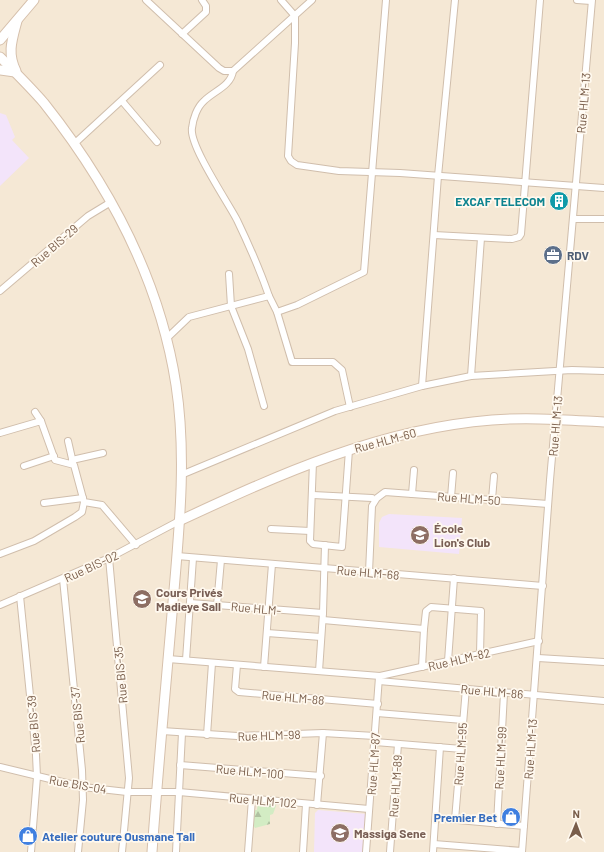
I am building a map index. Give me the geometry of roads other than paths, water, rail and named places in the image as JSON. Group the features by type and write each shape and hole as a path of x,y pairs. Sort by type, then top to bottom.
{"street":[{"path":"0,40 34,0"},
{"path":"146,0 218,68 233,71"},
{"path":"182,34 206,12 206,6 202,0"},
{"path":"281,0 295,16 295,43 288,156 291,161 297,165 339,171 438,176 604,188"},
{"path":"312,0 233,71 230,80 199,107 192,124 191,136 199,155 236,218 257,263 269,296 277,312 292,362 333,362 342,370 350,406"},
{"path":"277,312 297,305 364,272 366,268 371,172 386,0"},
{"path":"422,386 438,176 455,0"},
{"path":"434,235 481,238 519,237 522,231 540,0"},
{"path":"577,0 591,1"},
{"name":"Rue HLM-13","path":"522,851 538,658 548,504 591,1"},
{"path":"0,29 16,22"},
{"path":"16,22 10,48 12,61 17,75"},
{"path":"0,57 43,103 74,144 111,202 129,239 155,300 166,339 176,387 181,475 179,521 152,852"},
{"path":"74,144 160,65"},
{"path":"0,70 17,75"},
{"path":"122,101 157,142"},
{"name":"Rue BIS-29","path":"0,291 88,216 111,202"},
{"path":"573,219 604,219"},
{"path":"471,376 481,238"},
{"path":"229,274 232,306 248,349 264,406"},
{"path":"166,339 188,317 269,296"},
{"path":"181,475 295,426 350,406 422,386 471,376 559,371 604,371"},
{"path":"35,412 41,421 56,460 73,463 102,453"},
{"name":"Rue HLM-60","path":"179,521 313,462 382,439 441,426 492,420 555,419 604,422"},
{"path":"0,432 41,421"},
{"path":"0,554 34,541 82,512 84,500 68,441"},
{"path":"313,462 313,495 310,531 311,543 342,547 349,450"},
{"path":"24,466 54,456"},
{"path":"412,494 414,470"},
{"path":"451,496 453,473"},
{"path":"492,499 494,476"},
{"name":"Rue HLM-50","path":"369,572 372,506 382,493 389,492 451,496 548,504"},
{"path":"313,495 372,498"},
{"path":"44,503 84,500 102,505 136,545"},
{"name":"Rue BIS-02","path":"0,605 109,558 179,521"},
{"path":"271,529 310,531"},
{"path":"319,672 323,613 325,545"},
{"name":"Rue HLM-68","path":"177,556 543,586"},
{"name":"Rue BIS-35","path":"109,558 129,778 122,852"},
{"path":"186,660 193,558"},
{"path":"217,605 221,560"},
{"path":"264,667 272,564"},
{"path":"448,661 454,578"},
{"name":"Rue BIS-37","path":"63,579 83,787 78,852"},
{"name":"Rue BIS-39","path":"20,596 36,746 37,777 31,852"},
{"name":"Rue HLM-","path":"190,603 323,613"},
{"path":"422,667 424,629 427,608 431,607 481,611 480,654"},
{"path":"322,620 424,629"},
{"path":"267,633 321,636"},
{"name":"Rue HLM-82","path":"379,679 422,667 539,641"},
{"path":"538,658 604,662"},
{"name":"Rue HLM-86","path":"168,659 319,672 604,701"},
{"path":"207,735 212,663"},
{"name":"Rue HLM-88","path":"237,665 235,690 239,692 378,704"},
{"name":"Rue HLM-87","path":"366,852 379,679"},
{"name":"Rue HLM-95","path":"455,820 466,688"},
{"name":"Rue HLM-99","path":"497,824 504,692"},
{"path":"377,713 463,720"},
{"name":"Rue HLM-98","path":"162,731 207,735 243,736 323,733 375,739 398,744 462,749"},
{"path":"176,852 182,733"},
{"path":"318,805 323,733"},
{"name":"Rue HLM-89","path":"390,852 398,744"},
{"path":"433,852 440,748"},
{"name":"Rue HLM-100","path":"180,765 321,776"},
{"name":"Rue BIS-04","path":"0,767 83,787 127,792 156,793"},
{"name":"Rue HLM-102","path":"156,793 178,792 369,809"},
{"path":"248,852 252,799"},
{"path":"302,852 306,804"},
{"path":"436,818 524,826"},
{"path":"434,844 522,851"}],"place":[{"name":"EXCAF TELECOM","path":"559,201"},
{"name":"RDV","path":"553,255"},
{"name":"École Lion's Club","path":"420,535"},
{"name":"Cours Privés Madieye Sall","path":"142,599"},
{"name":"Premier Bet","path":"511,817"},
{"name":"Massiga Sene","path":"340,833"},
{"name":"Atelier couture Ousmane Tall","path":"28,836"}]}
